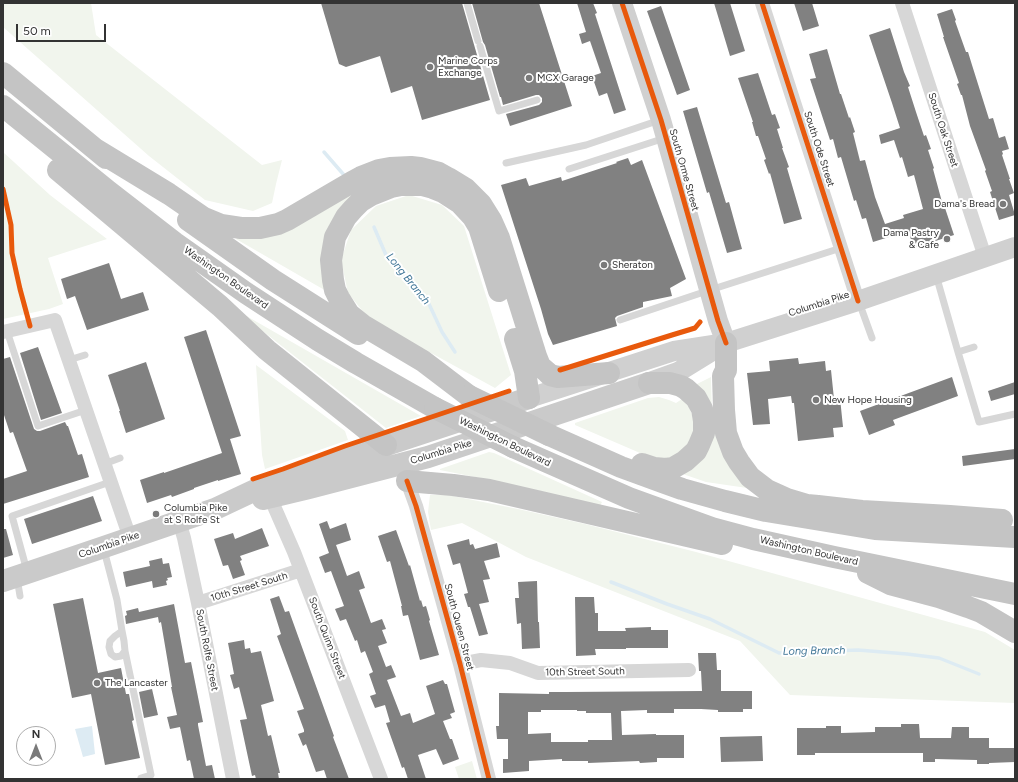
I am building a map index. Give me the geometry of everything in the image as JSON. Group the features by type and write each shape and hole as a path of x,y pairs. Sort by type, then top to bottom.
{"highway":[{"path":"3,73 130,177 194,225 273,280 340,323 384,350 470,396 549,435 620,467 682,489 766,511 875,528 1011,525"},
{"name":"Washington Boulevard","path":"3,106 108,191 176,243 281,317 356,363 435,408 512,447 629,498 712,528 834,557 1015,594"},
{"path":"3,121 78,188 220,306 267,350 386,445"},
{"path":"95,149 169,194 204,218 221,224 241,228 260,228 278,224 361,177 379,170 411,167 439,173 466,189 481,204 492,220 540,366 550,375 558,377 609,373"},
{"path":"470,396 423,361 356,321 349,314 335,290 331,270 335,237 350,213 361,201 371,195 391,187 422,185 443,192 460,203 467,210 479,227 525,371 529,398"},
{"path":"726,343 726,370 723,376 726,432 733,452 739,462 750,476 767,490 787,499 808,505 862,511 950,516 1011,525"},
{"path":"549,435 654,468 666,469 685,462 696,451 704,433 702,409 696,398 681,386 662,382 649,382"},
{"path":"404,473 502,493 730,546 784,546"},
{"path":"834,557 890,584 939,597 968,607 988,616 1015,632"}],"main road":[{"name":"South Orme Street","path":"622,3 663,129 726,343"},
{"name":"Columbia Pike","path":"17,581 104,547 215,509 266,485 295,474 674,351 726,343 858,301 1015,247"},
{"name":"Columbia Pike","path":"215,509 309,488 360,482 395,480 404,473 442,453 678,372 726,343"},
{"name":"South Queen Street","path":"386,445 392,451 404,473"}],"street":[{"name":"South Ode Street","path":"762,3 858,301"},
{"name":"South Oak Street","path":"902,3 985,257"},
{"path":"5,332 55,320 130,538"},
{"name":"South Queen Street","path":"404,473 416,506 460,664 489,779"},
{"name":"South Quinn Street","path":"270,497 294,552 381,779"},
{"name":"South Rolfe Street","path":"179,522 184,538 198,603 233,779"},
{"name":"10th Street South","path":"198,603 301,570"},
{"name":"10th Street South","path":"460,664 481,660 510,663 538,673 689,670"}],"lane":[{"path":"467,3 500,112 537,100"},
{"path":"506,164 663,129"},
{"path":"569,170 663,129"},
{"path":"620,320 841,248"},
{"path":"936,274 979,422 1015,414"},
{"path":"858,301 872,338"},
{"path":"5,332 38,426 86,410"},
{"path":"958,352 974,347"},
{"path":"69,360 85,355"},
{"path":"104,464 120,458"},
{"path":"17,581 12,516 110,482"},
{"path":"104,547 117,600 125,651 151,775 141,778"},
{"path":"122,631 110,641 109,647 111,654 115,657 121,656 125,651"}],"shaded area":[{"path":"3,3 91,3 96,35 262,165 282,160 272,203 253,211 205,200 149,156 3,27"},
{"path":"3,152 50,195 107,239 48,258 63,304 49,309 3,319"},
{"path":"367,180 351,202 328,292 236,239 239,234"},
{"path":"409,195 442,205 464,226 511,375 495,388 369,319 348,293 341,260 351,230 376,206"},
{"path":"243,314 421,416 386,428"},
{"path":"256,365 345,431 348,440 265,469 262,455"},
{"path":"711,377 712,415 695,385"},
{"path":"659,397 676,403 682,399 689,407 694,425 694,433 686,448 670,459 654,459 575,425 575,423 648,398"},
{"path":"713,428 716,437 747,488 706,482 677,472"},
{"path":"489,452 602,502 600,506 440,470"},
{"path":"430,495 448,495 585,524 696,552 985,632 1015,650 1015,703 790,695 740,641 526,557 462,523 431,530 428,512"},
{"path":"92,726 95,754 83,757 75,729"},
{"path":"472,761 477,779 459,779 455,767"}],"building":[{"name":"Marine Corps Exchange","path":"321,3 462,3 490,100 422,120 412,86 391,93 380,56 346,67 339,64"},
{"name":"MCX Garage","path":"472,3 539,3 572,106 510,126 506,114 539,105 542,102 542,98 539,95 536,95 503,105"},
{"path":"577,3 593,3 597,13 595,14 626,110 614,114 607,93 599,96 592,76 601,73 590,41 582,44 579,34 586,32"},
{"path":"714,3 730,3 745,51 730,56"},
{"path":"794,3 812,3 819,26 803,31"},
{"path":"661,6 690,90 677,95 647,11"},
{"path":"952,9 966,52 968,52 989,119 993,118 999,138 1005,136 1009,149 1002,151 1002,155 1014,193 1009,195 1015,215 999,220 990,192 992,191 985,171 986,170 970,126 962,95 957,84 959,83 943,37 937,14"},
{"path":"890,28 910,86 908,87 924,136 926,135 931,149 928,150 934,168 933,169 942,202 954,235 914,248 908,231 873,242 866,218 862,219 856,200 854,201 841,157 838,158 833,139 830,140 810,79 816,78 809,54 827,49 840,94 855,132 853,133 860,161 865,160 875,197 885,224 904,218 903,215 923,209 914,175 908,177 902,157 900,158 894,140 881,144 879,135 900,128 869,35"},
{"path":"758,73 772,115 775,114 780,128 777,129 789,167 787,168 802,219 784,224 770,173 769,174 764,160 766,159 758,136 756,136 753,122 738,78"},
{"path":"697,107 726,203 729,202 742,249 727,253 709,192 707,193 683,111"},
{"name":"Sheraton","path":"628,158 631,165 642,160 686,279 670,288 672,296 643,302 643,307 617,316 615,318 617,326 553,345 548,334 501,185 526,178 529,186 561,177 562,181"},
{"path":"109,263 121,299 143,292 149,310 87,330 75,296 67,299 61,279"},
{"path":"206,330 241,436 230,439 241,474 194,488 172,497 171,495 147,503 140,480 222,453 184,337"},
{"path":"38,347 62,413 41,420 20,353"},
{"path":"10,357 34,429 40,431 65,422 68,426 78,455 82,454 89,477 3,504 3,479 27,471 13,432 10,433 3,412 3,359"},
{"name":"New Hope Housing","path":"798,358 799,364 825,361 826,371 831,370 834,399 840,398 843,427 833,428 834,437 798,441 794,403 792,403 791,396 768,399 770,424 753,425 747,373 770,371 769,361"},
{"path":"146,362 165,419 126,433 108,375"},
{"path":"952,377 958,396 893,420 895,425 869,435 860,411"},
{"path":"1015,382 1015,394 991,401 988,391"},
{"path":"1015,449 1015,459 963,466 962,456"},
{"path":"93,496 102,521 32,544 24,519"},
{"path":"327,521 330,529 346,523 351,540 336,545 347,576 359,571 365,588 359,590 371,623 382,619 386,629 382,630 387,643 378,646 386,667 391,665 396,677 387,680 401,716 410,713 413,723 435,714 426,686 443,680 445,684 447,684 455,712 450,714 452,718 443,721 450,739 452,739 459,759 443,765 436,749 418,755 426,779 408,779 404,767 402,768 386,723 390,722 385,705 375,708 370,696 376,694 369,674 373,672 365,651 361,653 357,640 355,641 346,619 340,621 335,609 344,606 331,571 325,573 319,557 329,553 319,524"},
{"path":"262,528 269,546 240,556 242,560 240,561 245,575 233,579 228,565 223,566 214,539 233,533 235,539"},
{"path":"3,529 6,529 13,555 3,558"},
{"path":"396,530 409,566 410,565 420,601 421,600 423,607 426,606 439,655 420,660 408,615 403,616 402,606 390,561 387,562 378,536"},
{"path":"469,539 470,545 473,544 475,549 497,543 500,557 484,561 490,579 483,580 489,602 479,604 488,634 479,636 470,607 468,607 464,594 468,593 460,563 453,565 447,545"},
{"path":"162,558 163,564 169,563 172,577 167,578 167,585 153,588 152,581 126,587 123,572 150,566 149,561"},
{"path":"537,581 540,648 522,649 521,623 517,624 515,598 519,598 518,582"},
{"path":"279,596 285,612 289,611 349,779 327,779 324,770 316,772 306,744 303,746 298,734 304,732 304,730 297,711 304,709 277,636 281,634 270,599"},
{"path":"575,597 594,597 595,613 598,613 598,631 626,631 625,628 651,627 651,630 668,630 668,648 595,649 596,655 576,656"},
{"name":"The Lancaster","path":"83,598 98,673 121,668 126,694 129,694 134,720 132,721 140,758 105,765 91,694 72,698 53,604"},
{"path":"174,604 185,663 191,662 203,722 198,723 198,725 206,766 212,765 215,779 194,779 190,760 187,761 180,727 170,729 167,717 177,715 161,622 159,623 158,617 126,624 126,611 138,608 139,612"},
{"path":"244,640 245,649 250,648 251,653 261,651 274,701 261,705 268,736 271,735 280,773 278,773 279,779 256,779 255,775 252,776 240,720 247,719 239,687 234,689 230,675 234,674 228,643"},
{"path":"698,653 716,653 717,670 721,670 721,691 752,691 752,709 743,709 743,712 718,712 718,710 701,709 674,709 674,713 647,713 647,710 621,711 622,735 684,735 684,758 657,758 657,762 640,763 639,761 588,763 588,761 562,761 562,759 529,761 529,771 503,773 503,759 508,759 508,739 497,739 496,726 499,726 499,693 549,694 549,692 702,691 701,671 699,671","holes":["541,710 586,711 586,713 611,713 612,740 588,740 588,742 551,742 551,733 528,734 528,712 541,712"]},
{"path":"152,689 158,715 144,718 139,692"},
{"path":"901,724 919,724 920,738 951,738 952,727 969,727 969,738 989,738 989,748 1015,748 1015,762 977,764 977,760 935,759 935,762 923,762 923,753 815,753 815,755 797,755 797,728 826,728 826,726 841,726 841,733 875,732 875,727 901,727"},
{"path":"762,736 763,761 721,762 720,737"}],"waterway":[{"name":"Long Branch","path":"324,152 344,175"},
{"name":"Long Branch","path":"374,227 386,255 429,304 442,332 455,352"},
{"name":"Long Branch","path":"611,582 710,619 779,653 858,650 907,654 939,658 979,674"}],"cycle path":[{"path":"622,3 661,120 718,321 726,343"},
{"path":"762,3 858,301"},
{"path":"3,189 11,225 12,253 30,326"},
{"path":"560,370 695,328 700,322"},
{"path":"253,479 345,446 509,391"},
{"path":"407,481 416,506 460,664 489,779"}],"place":[{"name":"Marine Corps Exchange","path":"430,67"},
{"name":"MCX Garage","path":"529,78"},
{"name":"Dama's Bread","path":"1003,204"},
{"name":"Dama Pastry & Cafe","path":"947,239"},
{"name":"Sheraton","path":"604,265"},
{"name":"New Hope Housing","path":"816,400"},
{"name":"Columbia Pike at S Rolfe St","path":"156,514"},
{"name":"The Lancaster","path":"97,683"}]}
